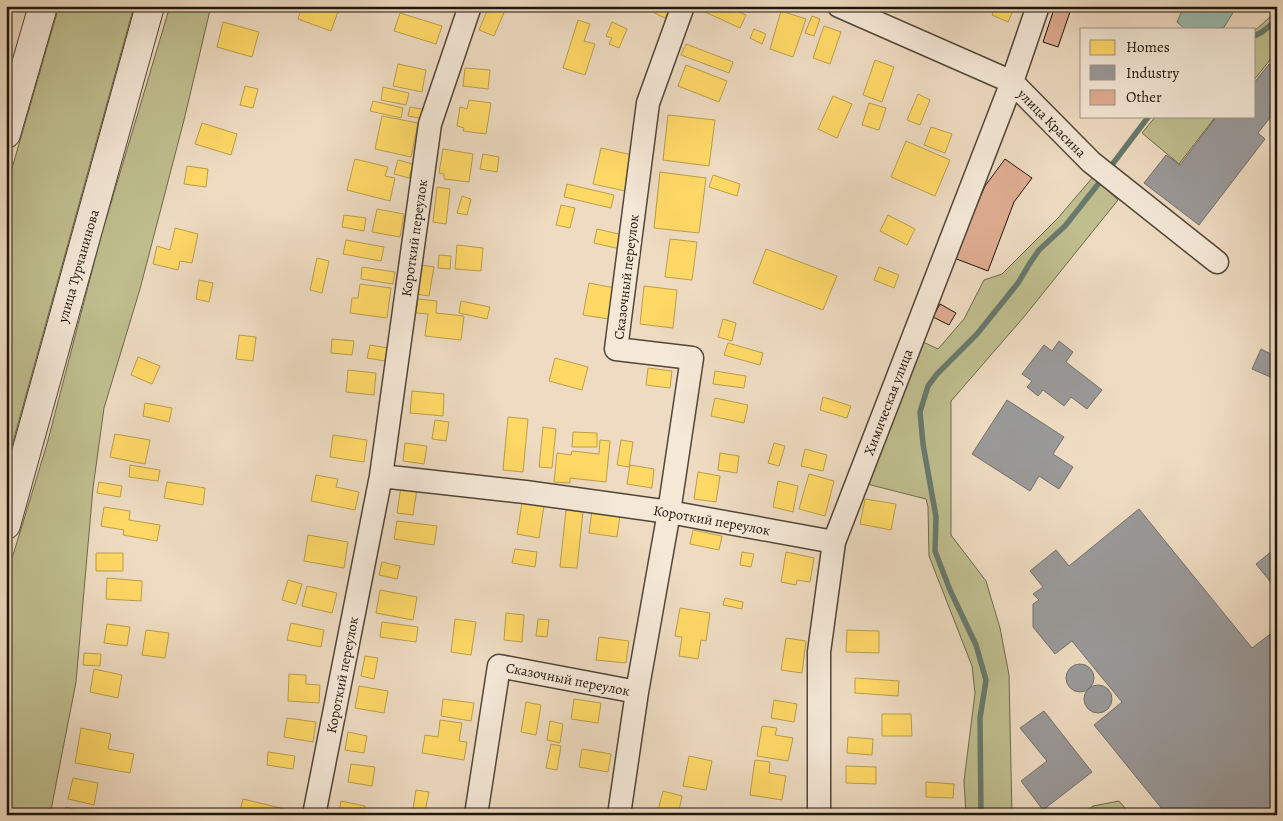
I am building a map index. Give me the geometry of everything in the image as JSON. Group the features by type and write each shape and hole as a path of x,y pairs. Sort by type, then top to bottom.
{"street":[{"path":"6,134 43,6"},
{"name":"улица Турчанинова","path":"6,525 150,6"},
{"name":"Короткий переулок","path":"314,815 381,476 430,124 470,6"},
{"name":"Сказочный переулок","path":"619,815 637,692 669,512 692,358 616,350 648,103 683,6"},
{"name":"улица Красина","path":"840,6 1012,82 1091,162 1217,262"},
{"name":"Химическая улица","path":"819,815 819,652 834,542 1012,82 1038,6"},
{"name":"Короткий переулок","path":"381,476 525,492 669,512 834,542"},
{"name":"Сказочный переулок","path":"476,815 500,666 637,692"}],"shaded area":[{"path":"59,6 134,6 6,467 6,189"},
{"path":"170,6 211,6 184,120 140,289 104,408 93,488 76,682 50,815 6,815 6,578 47,444 102,233"},
{"path":"1277,11 1277,65 1270,60 1256,78 1256,29"},
{"path":"1154,118 1214,118 1179,164 1142,133"},
{"path":"1093,177 1118,200 1023,318 951,401 951,535 986,581 1000,628 1009,675 1012,815 966,815 964,781 975,693 972,666 929,556 928,507 926,499 863,483 919,340 938,349 964,319 984,280 1002,274 1058,218"},
{"path":"1119,801 1131,815 1081,815 1093,806"}],"water":[{"path":"1184,6 1227,6 1234,11 1224,27 1220,28 1184,28 1177,22"}],"building: Homes":[{"path":"302,6 340,6 331,31 298,19"},
{"path":"489,6 502,6 506,8 494,36 479,30"},
{"path":"640,6 671,6 665,18"},
{"path":"708,6 732,6 731,9 746,15 740,28 705,12"},
{"path":"995,6 1015,6 1008,22 992,15"},
{"path":"781,11 806,19 793,57 770,49"},
{"path":"400,13 442,26 436,44 394,31"},
{"path":"812,16 820,19 814,36 805,33"},
{"path":"578,20 590,24 584,41 595,44 585,75 563,68"},
{"path":"223,22 259,32 252,57 217,47"},
{"path":"612,22 627,29 619,48 609,44 612,38 606,36"},
{"path":"824,26 841,32 830,64 813,58"},
{"path":"754,29 766,34 762,44 750,38"},
{"path":"686,44 733,62 729,73 681,55"},
{"path":"875,60 894,67 882,102 863,95"},
{"path":"398,64 426,70 422,92 393,86"},
{"path":"686,65 727,81 719,102 678,86"},
{"path":"465,68 490,70 488,89 463,86"},
{"path":"245,86 258,89 253,108 240,105"},
{"path":"383,87 409,93 406,105 381,100"},
{"path":"918,94 930,100 920,125 907,120"},
{"path":"833,96 852,104 837,138 818,129"},
{"path":"469,100 491,103 486,134 463,131 464,128 457,126 460,107 467,109"},
{"path":"373,101 403,108 401,118 370,111"},
{"path":"869,103 886,108 879,130 862,125"},
{"path":"410,107 427,110 425,119 408,116"},
{"path":"668,115 715,120 709,166 663,160"},
{"path":"382,116 418,123 411,157 375,149"},
{"path":"202,123 237,134 231,155 195,144"},
{"path":"931,127 952,134 945,153 924,145"},
{"path":"906,141 950,160 935,196 891,177"},
{"path":"601,148 637,156 630,192 593,184"},
{"path":"443,149 473,154 469,182 444,179 444,174 439,173"},
{"path":"483,154 499,157 497,172 480,169"},
{"path":"355,159 388,167 385,176 395,178 390,201 347,190"},
{"path":"398,160 413,164 409,178 394,174"},
{"path":"187,166 208,169 206,187 184,184"},
{"path":"660,172 706,178 699,233 654,228"},
{"path":"713,175 740,184 737,196 709,187"},
{"path":"567,184 614,195 611,208 564,197"},
{"path":"437,187 450,189 446,224 433,222"},
{"path":"462,196 471,199 467,215 457,213"},
{"path":"561,205 575,208 570,228 556,225"},
{"path":"377,209 404,214 400,237 372,232"},
{"path":"344,215 366,218 364,231 342,227"},
{"path":"888,215 915,229 907,245 880,231"},
{"path":"175,228 198,234 192,263 180,261 178,270 153,264 157,246 170,250"},
{"path":"597,229 623,235 620,249 594,243"},
{"path":"670,239 697,242 692,280 665,277"},
{"path":"346,240 384,247 381,261 343,254"},
{"path":"457,245 483,248 481,271 455,269"},
{"path":"766,249 837,276 823,310 753,283"},
{"path":"439,255 451,256 450,269 438,268"},
{"path":"317,258 329,261 322,293 310,290"},
{"path":"421,265 434,267 429,296 416,294"},
{"path":"362,267 395,272 393,284 361,279"},
{"path":"879,267 899,275 894,288 874,280"},
{"path":"199,280 213,283 209,302 196,299"},
{"path":"589,283 615,288 609,319 583,315"},
{"path":"360,284 391,288 387,318 350,313 352,298 358,298"},
{"path":"644,286 677,290 673,328 640,324"},
{"path":"418,299 437,301 436,313 464,316 461,340 425,336 428,314 416,313"},
{"path":"461,301 490,307 487,319 459,313"},
{"path":"723,319 736,323 732,341 718,337"},
{"path":"239,335 256,337 253,361 236,359"},
{"path":"332,339 354,341 352,355 331,353"},
{"path":"728,343 763,353 760,365 724,355"},
{"path":"370,345 388,348 385,361 367,358"},
{"path":"138,357 160,366 152,384 131,375"},
{"path":"555,358 588,367 582,390 549,381"},
{"path":"648,368 672,371 670,388 646,385"},
{"path":"348,370 376,373 374,395 346,392"},
{"path":"715,371 746,376 744,388 713,384"},
{"path":"412,391 444,394 443,416 410,413"},
{"path":"823,397 851,406 847,418 820,410"},
{"path":"715,398 748,405 744,423 711,416"},
{"path":"145,403 172,408 169,422 143,416"},
{"path":"508,417 528,419 523,472 503,470"},
{"path":"435,420 449,422 446,441 432,439"},
{"path":"543,427 556,429 552,468 539,467"},
{"path":"573,432 597,433 597,447 572,447"},
{"path":"115,434 150,440 145,464 110,457"},
{"path":"333,435 367,440 364,462 330,457"},
{"path":"600,440 610,441 606,482 570,478 570,483 554,482 557,453 571,455 572,451 599,454"},
{"path":"621,440 633,442 629,467 617,465"},
{"path":"405,443 427,446 424,464 403,461"},
{"path":"774,443 785,446 779,466 768,463"},
{"path":"805,449 827,455 823,471 801,466"},
{"path":"720,453 739,456 737,473 718,470"},
{"path":"130,465 160,470 158,481 129,477"},
{"path":"630,465 654,469 652,488 627,484"},
{"path":"698,472 720,476 716,502 694,499"},
{"path":"809,474 834,481 825,516 799,509"},
{"path":"316,475 338,479 336,487 359,492 355,510 311,501"},
{"path":"778,481 798,486 793,512 773,507"},
{"path":"99,482 122,486 120,497 97,493"},
{"path":"167,482 205,488 203,505 164,498"},
{"path":"401,486 417,489 413,515 397,513"},
{"path":"865,499 896,504 891,530 860,524"},
{"path":"522,503 544,506 539,538 517,534"},
{"path":"104,507 130,511 129,520 160,525 157,541 123,535 124,530 101,526"},
{"path":"566,510 583,512 577,568 560,567"},
{"path":"592,511 620,515 617,537 589,533"},
{"path":"397,521 437,526 434,545 394,539"},
{"path":"693,530 722,536 719,550 690,544"},
{"path":"308,535 348,542 344,568 304,561"},
{"path":"515,549 537,552 535,567 512,563"},
{"path":"742,552 754,554 751,567 740,565"},
{"path":"786,552 814,558 810,582 797,580 796,585 781,582"},
{"path":"96,553 123,553 123,571 96,571"},
{"path":"382,562 400,566 397,579 379,575"},
{"path":"107,578 142,581 141,601 106,599"},
{"path":"288,580 302,584 296,604 282,600"},
{"path":"307,586 337,593 332,613 302,606"},
{"path":"380,590 417,597 413,620 376,613"},
{"path":"725,598 743,602 742,609 723,605"},
{"path":"680,608 710,613 706,641 701,640 698,659 679,656 682,637 675,636"},
{"path":"506,613 524,615 522,642 504,640"},
{"path":"455,619 476,622 471,655 451,652"},
{"path":"538,619 549,620 547,637 536,636"},
{"path":"382,622 418,627 416,642 380,637"},
{"path":"291,623 324,630 321,647 287,640"},
{"path":"107,624 130,627 127,646 104,643"},
{"path":"146,630 169,633 165,658 142,655"},
{"path":"847,630 879,631 879,653 846,652"},
{"path":"599,637 629,641 626,663 596,660"},
{"path":"786,638 806,641 802,673 781,670"},
{"path":"84,653 101,654 100,666 83,665"},
{"path":"365,656 378,658 374,679 361,676"},
{"path":"94,669 122,675 118,698 90,692"},
{"path":"289,674 306,675 306,684 320,685 319,703 288,701"},
{"path":"855,678 899,681 898,696 855,693"},
{"path":"359,686 388,691 384,713 355,708"},
{"path":"443,699 474,703 471,721 441,716"},
{"path":"574,699 601,703 598,723 571,719"},
{"path":"774,700 797,704 794,722 771,718"},
{"path":"526,702 541,705 536,735 521,732"},
{"path":"882,714 911,714 912,736 882,736"},
{"path":"287,718 316,722 313,742 284,737"},
{"path":"440,720 462,723 459,741 467,742 464,760 422,753 425,735 438,737"},
{"path":"550,721 563,724 560,743 547,740"},
{"path":"762,726 777,728 775,735 793,738 788,761 757,756"},
{"path":"81,728 111,734 108,749 134,754 130,773 75,763"},
{"path":"348,732 367,736 364,753 345,750"},
{"path":"848,737 873,739 872,755 847,753"},
{"path":"551,744 561,746 557,770 546,768"},
{"path":"582,749 611,754 608,772 579,767"},
{"path":"268,752 295,756 293,769 267,765"},
{"path":"689,756 712,761 706,790 683,786"},
{"path":"755,760 770,762 769,773 786,776 782,800 750,795"},
{"path":"351,764 375,767 372,786 348,782"},
{"path":"846,766 876,767 876,784 846,783"},
{"path":"73,778 98,783 94,805 68,799"},
{"path":"926,782 954,784 953,798 926,797"},
{"path":"416,790 429,792 425,811 413,809"},
{"path":"663,791 682,796 678,815 657,815"},
{"path":"243,799 297,812 297,815 239,815"},
{"path":"341,801 365,806 363,815 350,815 339,812"},
{"path":"66,807 95,815 64,815"}],"building: Industry":[{"path":"1269,64 1277,69 1277,109 1258,133 1265,139 1199,225 1144,183 1166,155 1180,165 1215,118 1256,118 1256,80"},
{"path":"1059,341 1073,352 1066,362 1102,390 1087,409 1071,397 1064,406 1043,390 1038,396 1027,387 1032,381 1022,374 1044,345 1052,351"},
{"path":"1261,349 1277,357 1277,380 1252,369"},
{"path":"1007,400 1064,437 1053,454 1073,467 1059,489 1039,476 1030,491 972,454"},
{"path":"1139,509 1252,648 1273,632 1277,637 1277,810 1271,815 1167,815 1094,725 1122,702 1072,641 1055,654 1033,627 1033,604 1039,600 1033,594 1043,587 1030,571 1056,550 1069,566"},
{"path":"1277,547 1277,590 1256,564"},
{"path":"1080,664 1090,668 1094,678 1090,688 1080,692 1070,688 1066,678 1070,668"},
{"path":"1098,685 1108,689 1112,699 1108,709 1098,713 1088,709 1084,699 1088,689"},
{"path":"1044,711 1092,772 1043,810 1021,781 1047,761 1020,728"}],"building: Other":[{"path":"1055,6 1072,6 1058,47 1043,42"},
{"path":"1005,159 1032,178 1014,202 988,271 954,258 985,186"},
{"path":"940,304 956,313 949,325 933,317"}],"waterway":[{"path":"1256,35 1277,20"},
{"path":"1108,170 1147,118"},
{"path":"981,815 980,718 986,680 976,645 950,590 935,551 936,517 923,444 920,412 928,386 937,374 977,334 1018,283 1039,250 1065,226 1103,178"}]}
